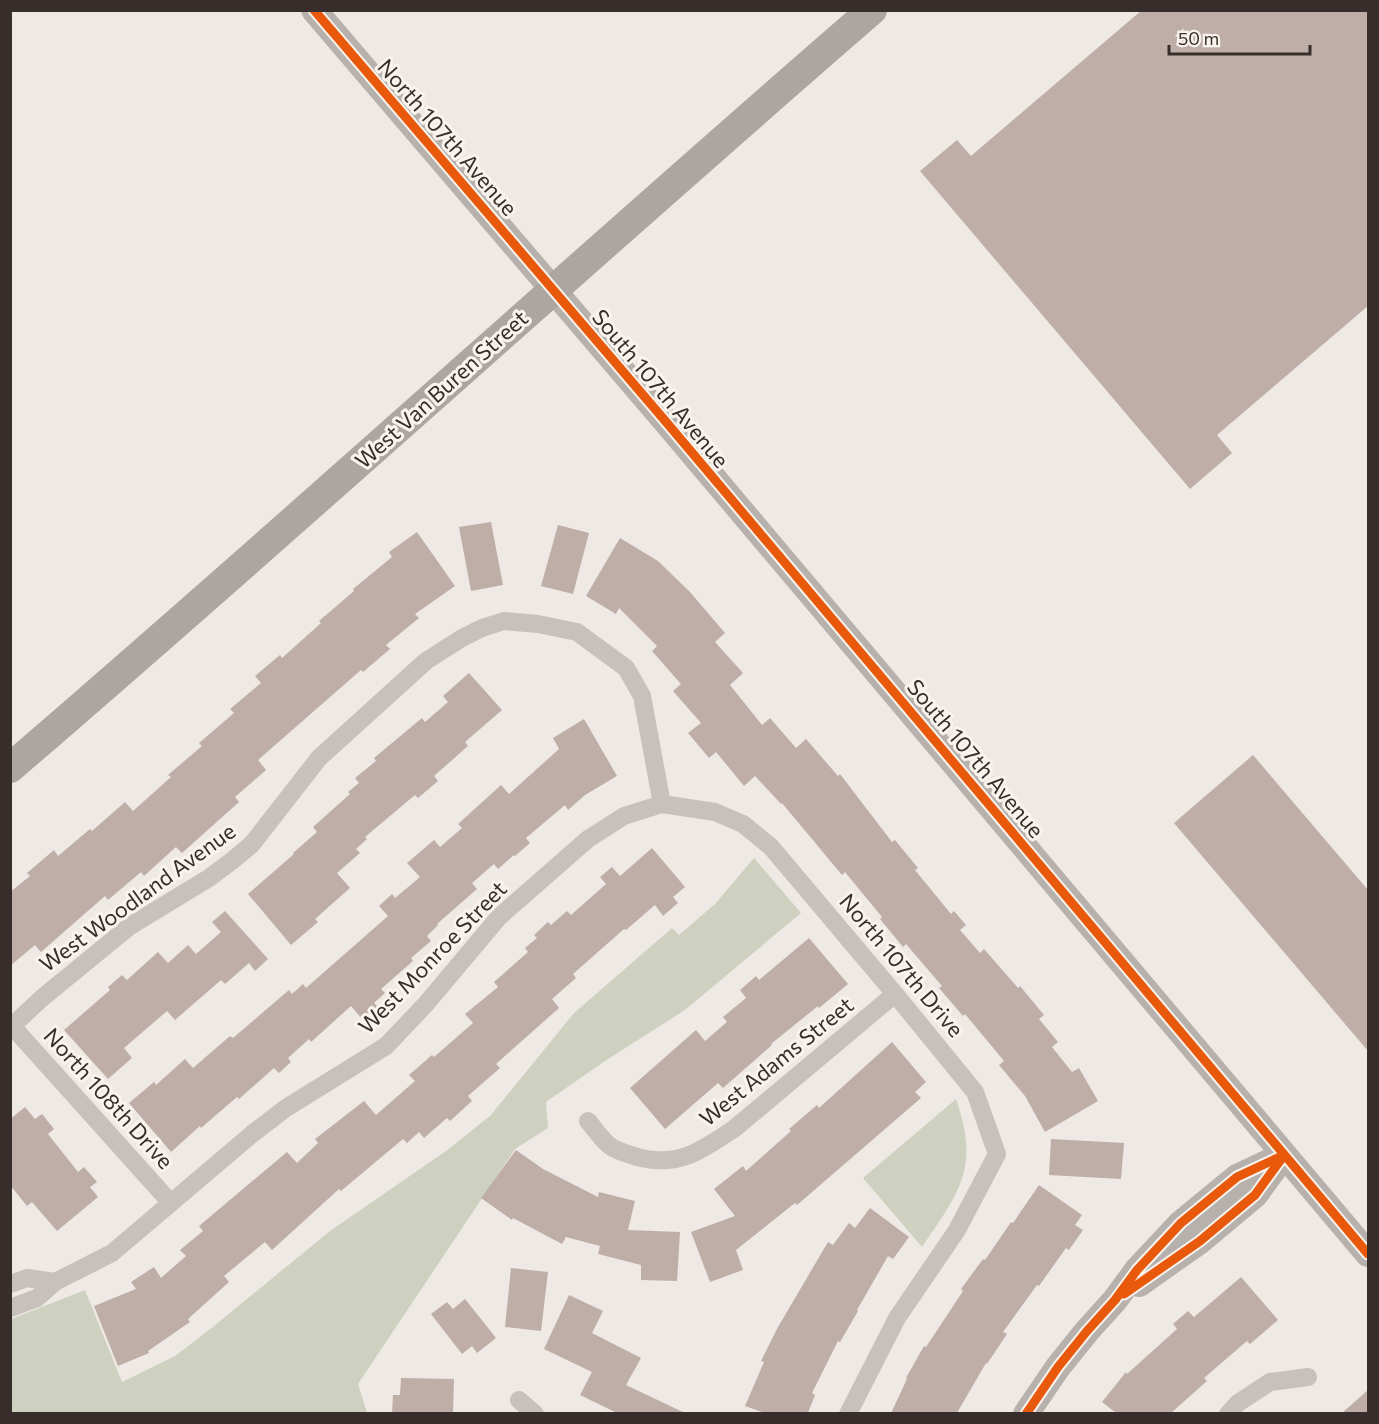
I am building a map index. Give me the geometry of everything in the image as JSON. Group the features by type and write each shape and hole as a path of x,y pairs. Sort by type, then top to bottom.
{"main road":[{"name":"North 107th Avenue","path":"314,10 552,289"},
{"name":"West Van Buren Street","path":"10,768 122,673 552,289 872,10"},
{"name":"South 107th Avenue","path":"552,289 1368,1254"},
{"path":"1026,1413 1058,1367 1115,1300 1137,1270 1181,1223 1237,1177 1284,1155"}],"street":[{"name":"West Woodland Avenue","path":"12,1026 42,998 130,926 209,878 252,844 319,758 426,661 462,638 504,621 538,624 577,632 626,668 642,696 662,804"},
{"name":"West Monroe Street","path":"10,1308 37,1298 55,1282 112,1253 170,1202 286,1108 386,1046 425,1005 499,917 588,840 624,816 662,804 715,812 743,824"},
{"name":"North 107th Drive","path":"743,824 771,847 896,994 975,1092 997,1154 957,1230 897,1318 848,1413"},
{"name":"West Adams Street","path":"588,1121 610,1146 631,1155 653,1161 679,1160 706,1148 735,1128 896,994"},
{"name":"North 108th Drive","path":"12,1026 170,1202"},
{"path":"10,1284 27,1278 55,1282"},
{"path":"1228,1413 1238,1402 1270,1382 1308,1377"},
{"path":"519,1400 535,1413"}],"green space":[{"path":"754,858 801,913 685,1010 546,1102 548,1128 515,1149 358,1384 367,1413 11,1414 11,1319 85,1290 122,1382 175,1356 330,1231 446,1151 490,1116 574,1013 672,928 679,935 715,904"},
{"path":"956,1099 963,1123 966,1161 956,1194 922,1247 863,1178"}],"building":[{"path":"1142,10 1368,10 1368,306 1217,435 1232,453 1190,489 920,171 957,140 971,156"},
{"path":"491,522 503,585 471,591 459,527"},
{"path":"558,525 589,533 573,594 541,586"},
{"path":"417,532 455,586 415,614 419,618 386,645 390,649 363,672 361,670 258,760 266,770 235,797 239,802 182,853 176,847 144,876 141,872 108,900 105,896 41,952 35,945 10,966 10,892 30,876 27,873 54,850 58,856 90,829 92,831 125,802 133,811 171,777 168,775 202,746 199,743 234,713 230,709 261,683 255,676 280,655 282,658 321,623 319,621 354,591 353,589 392,557 389,552"},
{"path":"620,538 658,561 690,592 725,633 715,642 743,673 730,685 762,725 770,718 796,748 806,739 838,776 840,774 892,842 895,840 918,868 915,870 951,914 954,911 966,925 960,930 980,953 984,949 1044,1015 1039,1019 1058,1042 1052,1047 1072,1072 1079,1068 1098,1101 1045,1132 1025,1096 999,1065 1004,1061 965,1014 963,1016 939,988 942,986 906,944 903,947 845,872 842,875 782,803 755,776 744,786 716,752 709,758 688,733 701,723 673,691 681,684 652,651 657,646 619,608 616,614 586,596"},
{"path":"469,673 502,710 465,742 468,746 434,776 438,781 418,798 415,795 365,837 367,839 356,849 360,853 337,873 350,888 315,919 318,922 291,945 248,894 317,832 313,827 350,794 348,792 359,783 355,778 376,761 374,758 422,718 425,722 448,702 443,696"},
{"path":"584,719 617,776 585,795 568,810 565,805 526,838 530,843 515,856 498,869 494,864 472,883 477,889 437,924 427,936 431,941 411,958 413,961 381,989 385,993 374,1003 378,1007 363,1020 351,1006 311,1042 309,1039 288,1058 291,1062 279,1073 274,1068 239,1099 237,1097 171,1152 129,1103 154,1082 156,1085 185,1059 193,1068 230,1036 233,1038 289,990 292,994 303,984 306,988 388,916 379,906 392,894 395,898 420,877 407,863 434,840 440,847 462,828 458,824 501,785 509,794 559,749 553,738"},
{"path":"1253,755 1368,890 1368,1051 1174,823"},
{"path":"652,848 685,887 673,897 678,903 663,916 655,905 573,974 576,978 552,999 559,1008 496,1064 500,1068 468,1096 472,1101 450,1121 447,1118 424,1138 419,1132 407,1143 403,1139 341,1191 339,1189 272,1250 265,1242 224,1276 229,1282 188,1319 190,1322 148,1351 149,1353 118,1366 94,1306 136,1289 131,1282 154,1267 161,1278 186,1256 180,1250 203,1231 199,1226 287,1152 297,1163 318,1143 315,1139 364,1101 376,1115 415,1081 409,1075 473,1023 465,1014 498,987 494,982 528,952 525,948 537,938 534,935 548,922 551,925 567,911 571,915 606,884 600,877 612,867 620,876"},
{"path":"225,911 268,959 255,971 249,963 225,984 221,980 175,1020 167,1011 124,1048 132,1058 108,1079 64,1030 110,990 108,987 122,975 127,980 158,952 168,963 188,945 196,954 221,932 212,922"},
{"path":"809,938 848,984 771,1044 723,1088 718,1083 665,1129 630,1088 696,1030 705,1041 727,1022 723,1017 746,998 740,990 756,976 759,980"},
{"path":"892,1042 926,1082 915,1092 921,1098 797,1205 795,1203 736,1250 743,1270 710,1282 691,1232 735,1216 714,1189 743,1166 746,1171 791,1131 789,1129 817,1105 819,1108"},
{"path":"25,1107 35,1119 42,1114 54,1129 48,1134 78,1172 84,1167 97,1182 90,1187 98,1197 57,1231 32,1202 27,1206 10,1185 10,1119"},
{"path":"1051,1139 1124,1143 1121,1179 1049,1175"},
{"path":"516,1150 543,1169 598,1197 599,1192 635,1201 628,1230 680,1232 677,1281 641,1280 641,1265 598,1254 600,1246 566,1237 562,1244 513,1218 512,1220 481,1198"},
{"path":"1039,1185 1082,1215 1075,1225 1083,1230 1069,1250 1066,1248 1003,1332 1007,1334 986,1363 957,1413 891,1413 906,1378 924,1346 926,1347 963,1291 961,1289 983,1259 985,1260 1011,1222 1013,1223"},
{"path":"870,1208 909,1237 893,1259 888,1256 840,1342 838,1341 812,1393 815,1395 808,1413 765,1413 745,1406 764,1362 761,1361 778,1327 828,1242 833,1245 849,1223 855,1228"},
{"path":"511,1268 548,1272 541,1331 505,1327"},
{"path":"1241,1277 1278,1320 1250,1344 1247,1341 1204,1378 1207,1381 1171,1413 1116,1413 1102,1402 1126,1372 1127,1374 1177,1329 1173,1324 1188,1311 1194,1317"},
{"path":"569,1295 603,1311 592,1333 641,1358 626,1385 685,1413 617,1413 580,1395 592,1372 544,1349"},
{"path":"465,1299 496,1338 477,1353 472,1346 462,1354 431,1314 447,1302 453,1309"},
{"path":"401,1378 454,1379 453,1413 392,1413 393,1395 400,1395"},
{"path":"1368,1390 1368,1413 1342,1413"}],"cycle path":[{"path":"314,10 667,423 1368,1254"},
{"path":"1026,1414 1058,1367 1087,1331 1115,1300 1137,1270 1181,1223 1237,1177 1284,1155"},
{"path":"1124,1294 1200,1241 1255,1195 1282,1158"}]}
